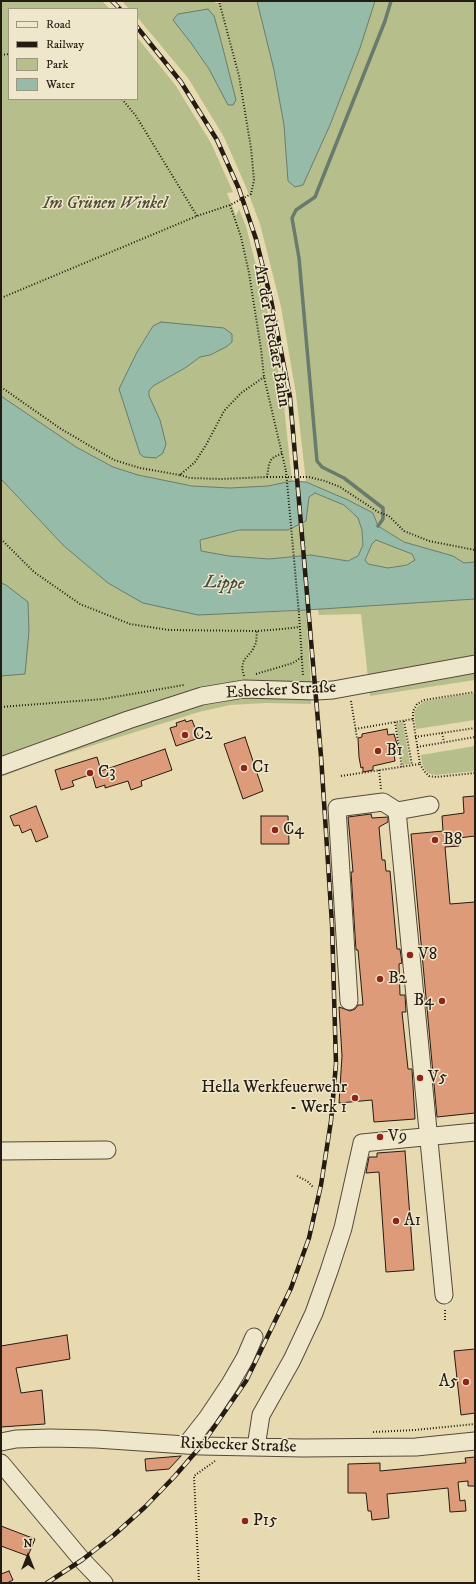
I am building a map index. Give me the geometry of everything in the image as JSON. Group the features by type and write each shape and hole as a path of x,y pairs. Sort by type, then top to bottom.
{"street":[{"name":"Esbecker Straße","path":"1,766 242,681 304,691 316,691 349,688 475,664"},
{"path":"349,1001 337,808 430,805"},
{"path":"390,807 428,1136 444,1300"},
{"path":"256,1447 261,1415 292,1360 314,1313 329,1271 343,1228 362,1143 475,1132"},
{"path":"1,1151 107,1150"},
{"path":"186,1445 208,1417 230,1384 245,1358 254,1337"},
{"name":"Rixbecker Straße","path":"1,1442 16,1439 49,1438 256,1447 416,1447 475,1441"},
{"path":"1,1463 82,1560 104,1583"}],"path":[{"path":"1,298 197,216 230,205 251,194 254,180 251,148 239,76 219,1"},
{"path":"123,100 136,116 197,216"},
{"name":"An der Rhedaer Bahn","path":"230,205 241,237 249,273 264,377 286,470 300,626 304,691"},
{"path":"180,475 195,462 224,411 241,393 264,377"},
{"path":"1,387 61,429 114,460 140,468 190,478 220,479 309,477 340,487 378,512 389,516 404,531 430,541 475,550"},
{"path":"267,477 271,460 283,453"},
{"path":"1,539 34,572 80,604 130,624 169,630 257,631 300,626"},
{"path":"257,631 256,643 252,651 244,660 242,668 242,681 293,663 302,657"},
{"path":"1,707 103,699 191,684"},
{"path":"349,688 357,738"},
{"path":"475,692 424,700 417,704 413,710 415,737 420,764 424,771 429,776 436,777 475,772"},
{"path":"355,729 413,719"},
{"path":"404,721 412,765"},
{"path":"395,722 402,767"},
{"path":"415,737 475,728"},
{"path":"442,732 444,742"},
{"path":"417,747 475,738"},
{"path":"341,776 420,764"},
{"path":"379,770 390,807"},
{"path":"297,1176 307,1181 313,1187"},
{"path":"444,1300 444,1320"},
{"path":"199,1583 194,1476 221,1457"}],"green space":[{"name":"Im Grünen Winkel","path":"1,1 102,1 109,8 8,8 8,100 138,100 138,38 176,86 211,143 233,192 227,193 236,216 239,209 246,226 267,309 283,397 292,481 268,486 230,488 192,486 138,475 113,467 76,447 1,396","holes":["153,326 224,328 210,355 200,357 185,368 153,386 149,391 149,396 160,420 140,454 120,389 137,352"]},
{"path":"122,1 214,1 215,3 221,3 221,1 257,1 274,70 284,125 288,181 303,185 330,125 375,1 475,1 475,562 464,563 453,556 404,542 378,526 373,513 348,500 306,482 296,394 281,307 260,224 246,187 224,137 188,78 138,18 138,8 128,8","holes":["173,20 220,37 236,100 228,104 209,69"]},
{"path":"1,479 64,546 108,583 254,613 306,610 311,704 266,703 230,705 199,712 40,762 1,777"},
{"path":"315,493 344,505 358,518 362,530 363,545 358,556 348,561 312,555 269,559 229,556 201,551 200,540 239,530 288,530 306,521 309,497"},
{"path":"376,540 413,554 416,560 407,565 388,568 368,564 365,560 372,544"},
{"path":"475,599 475,680 370,696 361,614 319,615 318,609"},
{"path":"475,693 475,720 416,729 414,712 418,706 425,701"},
{"path":"403,722 410,764 403,765 396,723"},
{"path":"475,746 475,771 436,775 430,774 425,770 422,763 421,755"}],"water":[{"path":"257,1 375,1 360,48 330,125 303,185 295,187 288,181 284,125 274,70"},
{"path":"208,9 214,16 220,37 236,100 233,105 228,105 209,69 173,20 178,14"},
{"path":"161,322 224,328 232,334 232,342 226,347 210,355 200,357 185,368 153,386 149,391 149,396 160,420 166,444 163,453 156,458 144,457 140,454 119,389 137,352 153,326"},
{"name":"Lippe","path":"1,396 76,447 113,467 138,475 192,486 230,488 268,486 292,481 306,482 348,500 373,513 378,526 404,542 453,556 464,563 475,562 475,599 306,610 198,615 143,603 108,583 64,546 1,479","holes":["315,493 344,505 358,518 362,530 363,545 358,556 348,561 311,555 269,559 229,556 201,551 200,540 239,530 288,530 306,521 309,497","376,540 412,554 415,560 407,565 388,568 368,564 365,560 372,544"]},
{"path":"1,583 6,585 28,602 29,631 25,674 1,676"}],"building":[{"name":"C2","path":"185,720 186,722 192,720 199,738 176,746 170,728 177,726 176,723"},
{"name":"B1","path":"387,729 388,735 394,734 398,747 397,753 394,754 395,761 373,766 373,770 363,772 363,767 361,768 359,757 358,738 362,737 362,734"},
{"name":"C1","path":"245,737 263,791 243,799 224,744"},
{"path":"165,749 172,770 141,781 142,786 131,790 128,781 105,788 105,785 96,788 92,774 72,781 74,786 61,790 55,770 97,757 101,771"},
{"path":"475,796 475,836 458,838 459,846 445,847 450,904 475,902 475,1113 437,1117 411,834 443,831 442,816 464,813 463,797"},
{"path":"36,806 48,837 36,842 31,829 22,833 19,825 14,826 10,816"},
{"name":"B2","path":"371,814 372,818 388,817 388,822 379,827 382,860 385,860 386,871 390,871 397,949 400,949 402,963 399,964 400,995 405,995 406,1012 402,1012 408,1069 412,1069 415,1119 374,1122 372,1100 339,1103 342,1056 339,1007 350,1011 355,1009 358,1005 363,1005 358,950 356,950 351,872 353,872 348,817"},
{"name":"C4","path":"261,816 288,816 289,844 261,844"},
{"name":"A1","path":"405,1151 414,1270 386,1272 379,1172 366,1173 369,1157 377,1157 377,1153"},
{"path":"67,1335 70,1359 16,1368 21,1393 42,1390 45,1424 1,1427 1,1346"},
{"name":"A5","path":"475,1349 475,1413 461,1415 454,1351"},
{"path":"181,1456 169,1469 146,1471 145,1459"},
{"path":"475,1457 475,1486 468,1486 468,1481 458,1482 460,1501 465,1500 466,1511 450,1512 448,1488 387,1494 389,1518 372,1520 371,1511 368,1511 366,1493 348,1493 348,1464 380,1463 380,1471 466,1463 465,1458"},
{"path":"1,1526 35,1539 28,1556 1,1546"},
{"path":"9,1571 13,1580 7,1583 1,1583 1,1574"}],"waterway":[{"path":"378,526 383,519 383,508 344,478 322,467 317,461 299,258 292,218 296,210 315,197 385,21 391,1"}],"railway":[{"path":"112,1 119,8"},
{"path":"47,1583 82,1560 114,1535 145,1507 201,1446 246,1381 291,1288 309,1238 321,1185 331,1121 336,1064 332,924 321,756 290,397 271,300 256,239 239,189 217,140 181,82 138,28"}],"place":[{"name":"C2","path":"185,735"},
{"name":"B1","path":"378,751"},
{"name":"C1","path":"244,768"},
{"name":"C3","path":"90,773"},
{"name":"C4","path":"275,830"},
{"name":"B8","path":"435,840"},
{"name":"V8","path":"410,955"},
{"name":"B2","path":"380,979"},
{"name":"B4","path":"442,1001"},
{"name":"V5","path":"420,1078"},
{"name":"Hella Werkfeuerwehr - Werk 1","path":"355,1098"},
{"name":"V9","path":"380,1137"},
{"name":"A1","path":"396,1221"},
{"name":"A5","path":"466,1382"},
{"name":"P15","path":"245,1521"}]}
